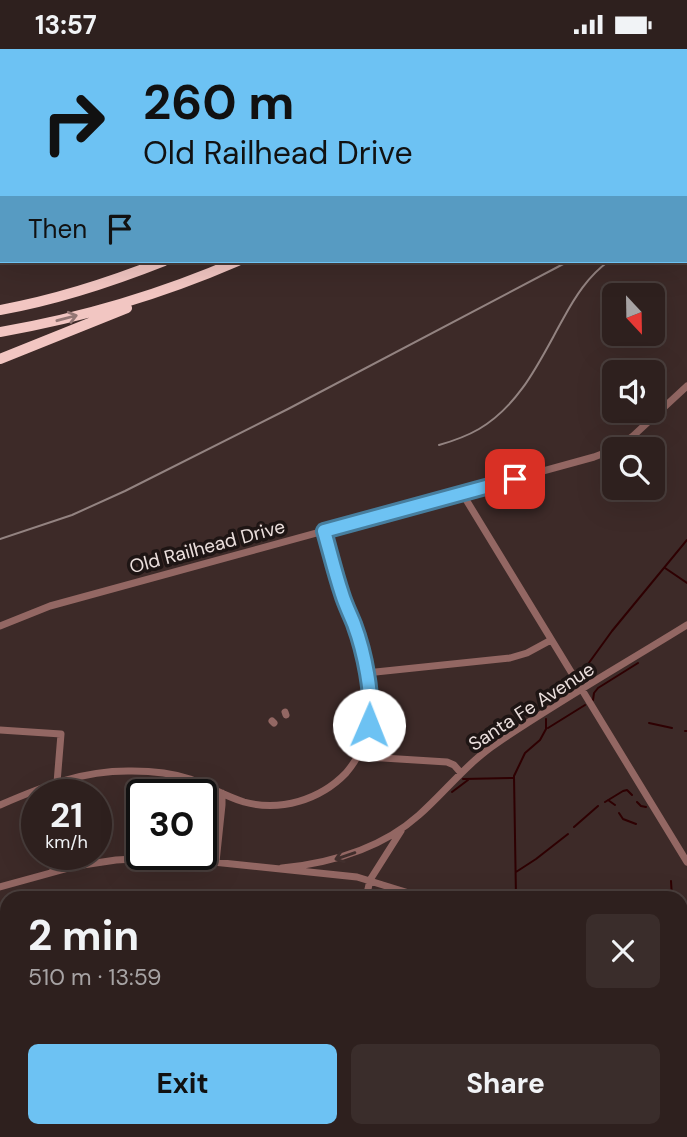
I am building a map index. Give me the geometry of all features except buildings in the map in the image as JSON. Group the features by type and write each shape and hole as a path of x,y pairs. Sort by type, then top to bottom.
{"highway":[{"path":"0,310 64,295 159,263"},
{"path":"0,357 145,301 233,263"},
{"path":"0,332 128,302 226,266"}],"street":[{"name":"Old Railhead Drive","path":"0,627 50,606 594,457 615,449 634,436 687,386"},
{"path":"462,493 687,862"},
{"path":"217,791 240,801 260,805 299,801 330,787 346,772 359,754 368,732 370,695 357,633 324,531"},
{"name":"Santa Fe Avenue","path":"404,828 461,773 495,745 687,625"},
{"path":"366,673 510,658 527,653 551,640"},
{"path":"0,730 61,734 57,779"},
{"path":"359,754 368,757 447,762 461,773"},
{"path":"69,779 89,774 132,771 185,779"},
{"path":"217,852 222,793"},
{"path":"0,805 21,797"},
{"path":"282,868 342,857 404,828"},
{"path":"368,891 370,880 404,828"},
{"path":"0,887 53,871 126,859"},
{"path":"217,862 345,875 404,891"}],"waterway":[{"path":"578,674 687,540"},
{"path":"665,568 687,583"},
{"path":"593,700 598,688 638,663"},
{"path":"549,701 554,691 567,681"},
{"path":"548,728 585,705"},
{"path":"516,891 514,776 525,753 540,740 546,729 546,719"},
{"path":"649,723 672,728"},
{"path":"463,779 514,778"},
{"path":"452,792 468,780"},
{"path":"605,802 623,791 627,790 632,795"},
{"path":"608,800 615,805"},
{"path":"637,802 646,807"},
{"path":"574,827 598,806"},
{"path":"619,813 623,819 636,824"},
{"path":"516,872 568,834"},
{"path":"671,881 672,891"}],"railway":[{"path":"0,539 72,515 125,491 288,409 565,263"},
{"path":"439,445 479,429 507,407 528,380 577,295 588,280 607,263"}],"route":[{"path":"369,725 370,695 360,645 324,531 515,479"}]}
